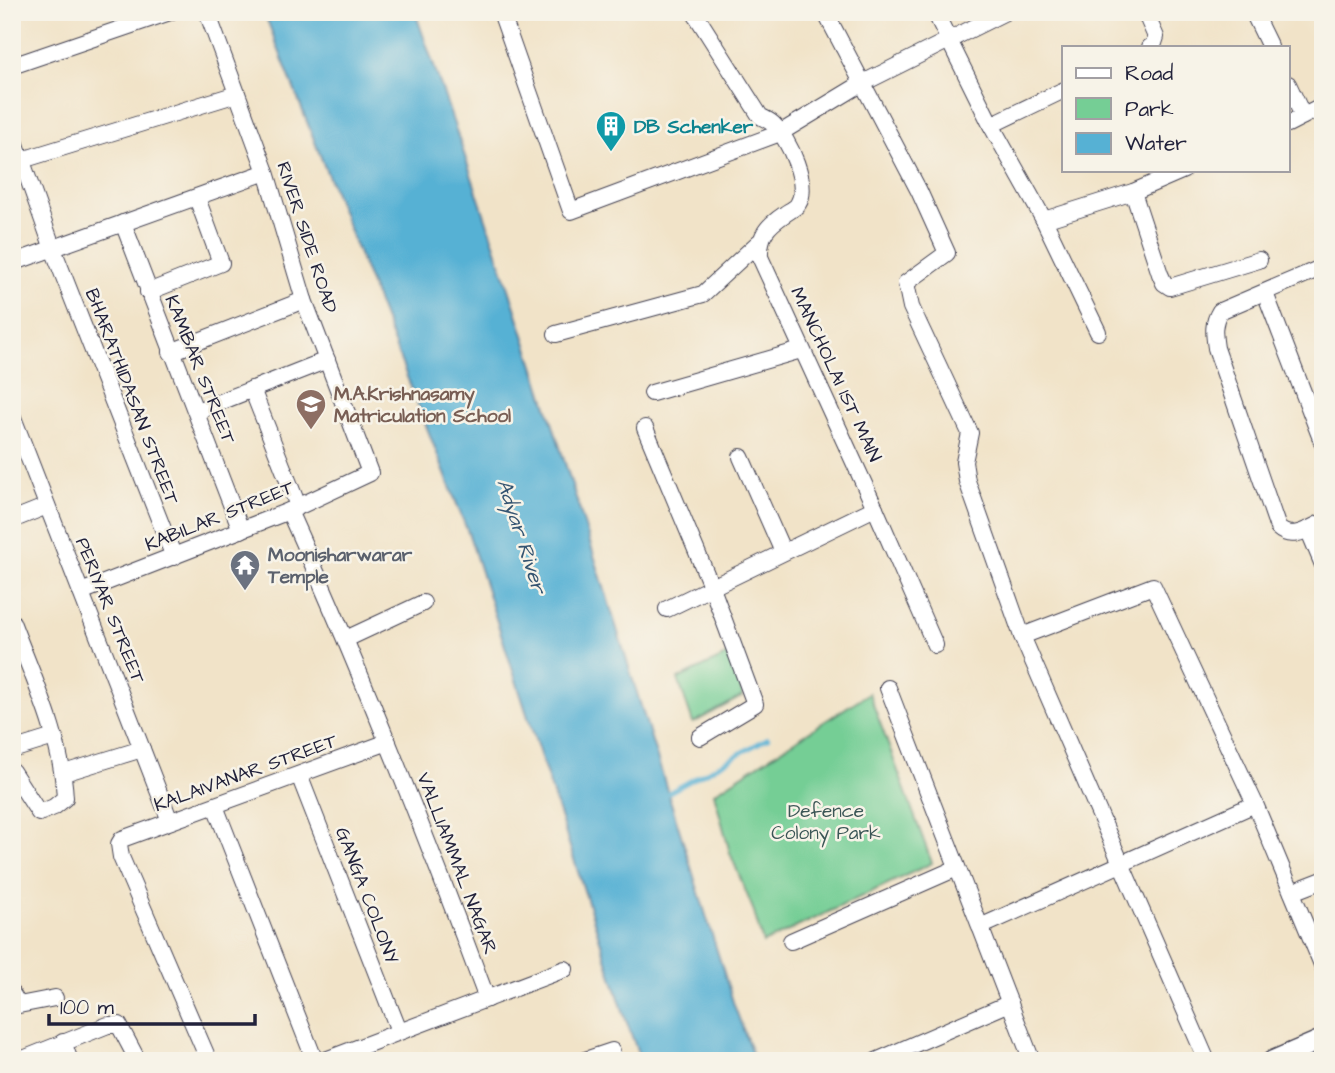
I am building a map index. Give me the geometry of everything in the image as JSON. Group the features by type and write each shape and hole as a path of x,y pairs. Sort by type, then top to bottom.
{"street":[{"path":"12,66 170,12"},
{"name":"RIVER SIDE ROAD","path":"207,12 266,172 304,300 370,473"},
{"path":"501,12 570,211 780,133 861,84 1005,12"},
{"path":"556,334 703,294 759,242 769,227 798,205 802,191 801,176 780,133 775,125 760,116 694,12"},
{"path":"825,12 919,191 947,253 906,283 911,307 970,433 964,462 967,481 1022,636 1207,1061"},
{"path":"934,12 991,125 1044,220 1098,332"},
{"path":"1145,12 1156,37 1151,46"},
{"path":"1253,12 1270,46"},
{"path":"1290,88 1303,116"},
{"path":"991,125 1062,91"},
{"path":"22,160 237,94"},
{"path":"1290,123 1323,106"},
{"name":"BHARATHIDASAN STREET","path":"12,134 53,249 174,557"},
{"path":"12,263 266,172"},
{"path":"1044,220 1133,192 1179,172"},
{"path":"1133,192 1160,274 1164,283 1170,287 1259,260"},
{"path":"148,292 221,263 197,198"},
{"name":"KAMBAR STREET","path":"122,223 241,530"},
{"name":"MANCHOLAI 1ST MAIN","path":"759,242 760,257 876,508 934,645"},
{"path":"1323,267 1220,311 1213,330 1216,348 1278,528 1288,535 1323,522"},
{"path":"1265,293 1323,444"},
{"path":"171,352 304,300"},
{"path":"652,393 801,350"},
{"path":"197,411 327,360"},
{"name":"VALLIAMMAL NAGAR","path":"252,389 294,508 487,999"},
{"name":"PERIYAR STREET","path":"12,415 170,821"},
{"path":"645,428 712,588 755,704 700,737"},
{"path":"741,457 783,552"},
{"name":"KABILAR STREET","path":"81,592 241,530 370,473"},
{"path":"12,520 47,506"},
{"path":"667,610 876,508"},
{"path":"1308,529 1323,565"},
{"path":"1022,636 1153,586 1255,804 1323,967"},
{"path":"346,639 423,603"},
{"path":"12,622 54,737 64,773 65,797 54,807 39,813 12,771"},
{"path":"888,688 1032,1061"},
{"path":"12,750 54,737"},
{"name":"KALAIVANAR STREET","path":"209,1061 121,857 119,844 122,839 388,742"},
{"path":"64,773 142,748"},
{"name":"GANGA COLONY","path":"299,775 399,1031"},
{"path":"980,927 1120,862 1255,804"},
{"path":"215,806 315,1061"},
{"path":"791,941 957,868"},
{"path":"1292,892 1323,880"},
{"path":"323,1061 565,969"},
{"path":"12,994 19,1005 55,998"},
{"path":"876,1061 1010,1003"},
{"path":"18,1061 108,1025 119,1025 138,1061"},
{"path":"1272,1061 1323,1039"},
{"path":"63,1042 70,1061"},
{"path":"582,1061 612,1051"}],"green space":[{"path":"730,654 743,696 693,723 678,679"},
{"name":"Defence Colony Park","path":"869,693 932,863 763,943 753,909 730,853 714,793"}],"water":[{"name":"Adyar River","path":"264,12 415,12 499,259 734,1005 755,1061 641,1061 469,535"}],"waterway":[{"path":"668,793 768,738"}],"place":[{"name":"DB Schenker","path":"611,153"},
{"name":"M.A.Krishnasamy Matriculation School","path":"311,431"},
{"name":"Moonisharwarar Temple","path":"245,592"}]}
